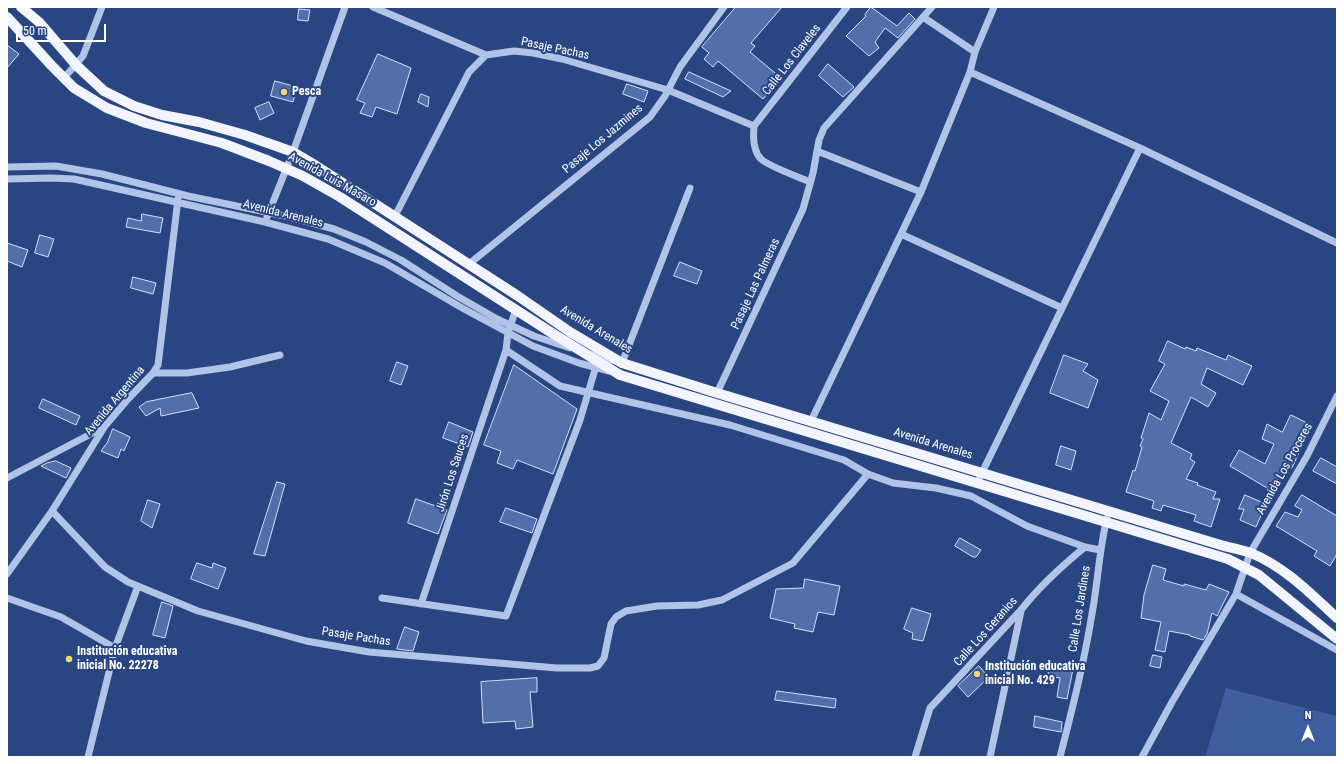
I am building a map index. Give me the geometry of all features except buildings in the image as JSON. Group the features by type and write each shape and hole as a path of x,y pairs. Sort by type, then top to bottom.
{"main road":[{"name":"Avenida Luis Masaro","path":"21,7 39,22 76,65 104,91 134,106 162,115 200,122 245,135 293,152 518,296"},
{"name":"Avenida Luis Masaro","path":"7,17 74,88 107,108 146,123 222,143 286,168 340,196 620,375 1228,559 1259,575 1337,639"},
{"name":"Avenida Arenales","path":"518,296 570,332 622,363 717,393 1250,553 1273,564 1293,578 1337,618"}],"street":[{"path":"64,78 83,56 102,7"},
{"path":"265,222 293,152 345,7"},
{"path":"373,7 486,55 469,72 395,216"},
{"name":"Pasaje Los Jazmines","path":"469,264 650,117 668,90 680,67 724,7"},
{"name":"Calle Los Claveles","path":"754,126 846,7"},
{"name":"Pasaje Las Palmeras","path":"717,393 803,209 819,140 824,128 932,7"},
{"path":"811,421 902,234 970,72 975,52 994,7"},
{"path":"923,17 975,52"},
{"name":"Pasaje Pachas","path":"486,55 514,51 562,59 668,90 754,126"},
{"path":"970,72 1140,148 1337,243"},
{"path":"754,126 753,140 761,159 810,182"},
{"path":"977,483 1140,148"},
{"path":"817,151 920,192"},
{"path":"7,167 56,166 102,174 334,229 366,242 401,260 483,311 511,326 534,336 582,351"},
{"name":"Avenida Arenales","path":"7,180 50,178 74,179 265,222 328,239 385,263 533,346 597,361 622,363"},
{"path":"622,363 690,188"},
{"name":"Avenida Argentina","path":"7,574 52,511 106,426 128,399 153,373 158,365 179,193"},
{"path":"902,234 1062,308"},
{"path":"511,326 516,309"},
{"name":"Jirón Los Sauces","path":"421,604 506,350 508,333 511,326"},
{"path":"506,350 560,386 730,425 844,460 868,474 893,483 936,488 971,496 1027,526 1085,547 1100,550"},
{"path":"153,373 187,373 230,367 280,355"},
{"path":"382,598 506,616 580,420 597,361"},
{"name":"Avenida Los Proceres","path":"1142,757 1172,702 1236,594 1250,553 1307,456 1337,396"},
{"path":"7,478 106,426"},
{"name":"Pasaje Pachas","path":"52,511 106,568 128,582 198,611 306,640 369,652 557,668 590,668 598,666 604,658 611,624 616,617 626,611 657,606 698,605 722,600 793,563 868,474"},
{"name":"Calle Los Jardines","path":"1060,757 1082,666 1093,612 1100,550 1109,511"},
{"name":"Calle Los Geranios","path":"915,757 930,708 1022,610 1029,600 1085,547"},
{"path":"88,757 115,648 138,586"},
{"path":"1236,594 1337,650"},
{"path":"7,598 61,617 115,648"},
{"path":"990,757 1022,610"}],"shaded area":[{"path":"1226,688 1337,716 1337,757 1205,757"}],"place":[{"name":"Pesca","path":"284,92"},
{"name":"Institución educativa inicial No. 22278","path":"69,659"},
{"name":"Institución educativa inicial No. 429","path":"977,674"}]}
